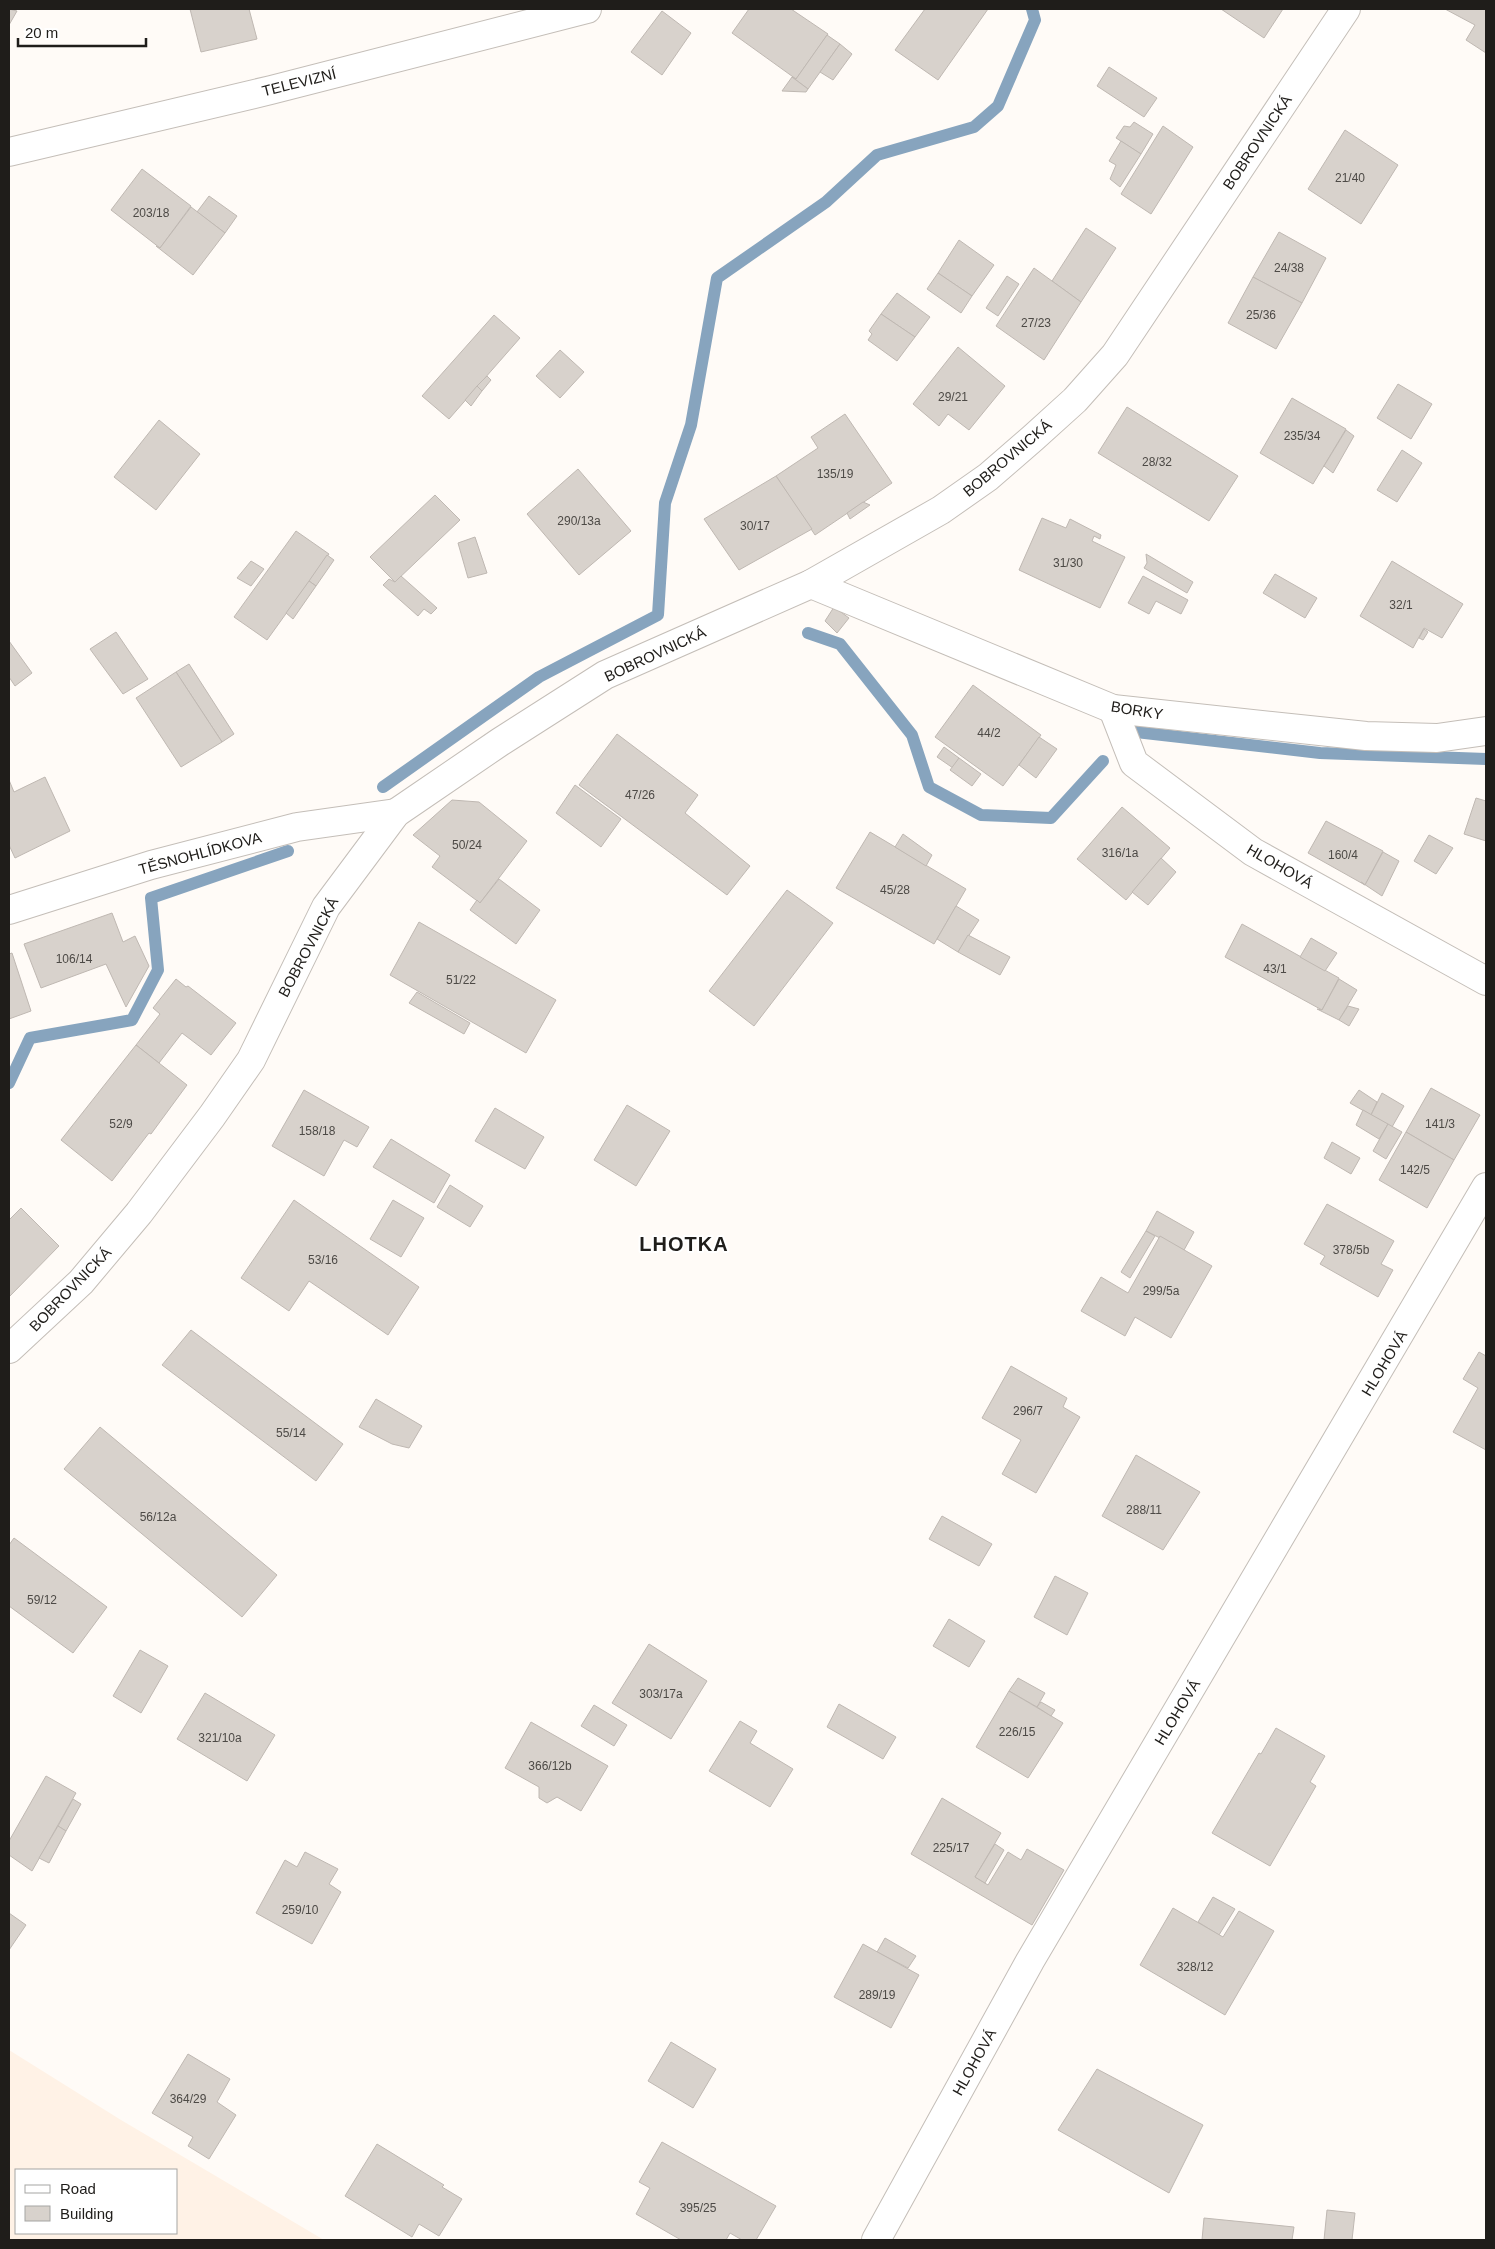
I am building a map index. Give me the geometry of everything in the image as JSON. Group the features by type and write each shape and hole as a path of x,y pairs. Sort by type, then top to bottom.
{"street":[{"name":"TELEVIZNÍ","path":"9,152 271,90 587,9"},
{"name":"BOBROVNICKÁ","path":"9,1349 81,1282 139,1213 212,1116 251,1060 326,906 396,813 500,742 605,675 811,584 941,510 988,477 1075,400 1115,355 1346,9"},
{"name":"BORKY","path":"811,584 1113,709 1366,736 1437,738 1486,731"},
{"name":"HLOHOVÁ","path":"1113,709 1134,763 1253,852 1486,981"},
{"name":"TĚSNOHLÍDKOVA","path":"9,910 151,865 297,826 396,813"},
{"name":"HLOHOVÁ","path":"876,2240 1030,1961 1486,1188"}],"shaded area":[{"path":"9,2050 121,2120 324,2240 9,2240"}],"building":[{"path":"9,9 17,11 9,25"},
{"path":"190,9 249,9 257,39 201,52"},
{"path":"749,9 791,9 828,34 796,79 732,33"},
{"path":"925,9 988,9 938,80 895,50"},
{"path":"1221,9 1283,9 1264,38"},
{"path":"1445,9 1486,9 1486,53 1466,40 1475,25"},
{"path":"662,11 691,33 662,75 631,52"},
{"path":"827,35 840,44 808,89 792,77 796,79"},
{"path":"840,44 852,54 833,80 820,72"},
{"path":"1109,67 1157,98 1144,117 1097,86"},
{"path":"792,77 808,89 806,92 782,91"},
{"path":"1134,122 1153,134 1141,154 1116,138 1124,126 1130,127"},
{"path":"1163,126 1193,147 1151,214 1121,194"},
{"path":"1345,130 1398,165 1361,224 1308,189"},
{"path":"1121,141 1141,154 1120,187 1110,179 1116,165 1109,161"},
{"path":"142,169 191,206 160,248 111,210"},
{"path":"209,196 237,216 225,233 197,212"},
{"path":"191,207 225,233 193,275 156,246 160,248"},
{"path":"1086,228 1116,248 1081,302 1052,281"},
{"path":"1279,232 1326,258 1302,303 1253,277"},
{"path":"959,240 994,265 972,296 938,273"},
{"path":"1034,268 1081,302 1044,360 996,326"},
{"path":"938,273 972,296 961,313 927,289"},
{"path":"1007,276 1019,284 998,316 986,308"},
{"path":"1253,277 1302,303 1276,349 1228,323"},
{"path":"897,293 930,317 915,337 881,314"},
{"path":"881,314 915,337 897,361 868,340 872,334 869,331"},
{"path":"494,315 520,338 449,419 422,396"},
{"path":"958,347 1005,386 969,430 948,414 939,426 913,404"},
{"path":"560,350 584,372 560,398 536,376"},
{"path":"487,376 491,380 482,391 477,386"},
{"path":"1398,384 1432,404 1411,439 1377,418"},
{"path":"477,386 482,391 471,406 465,400"},
{"path":"1292,398 1346,429 1313,484 1260,453"},
{"path":"1127,407 1238,476 1209,521 1098,453"},
{"path":"845,414 892,483 815,535 776,476 818,448 811,437"},
{"path":"159,420 200,454 156,510 114,477"},
{"path":"1346,430 1354,436 1333,473 1324,466"},
{"path":"1402,450 1422,463 1397,502 1377,490"},
{"path":"578,469 631,531 579,575 527,514"},
{"path":"776,476 812,529 739,570 704,519"},
{"path":"435,495 460,520 395,582 370,557"},
{"path":"863,502 870,505 850,519 847,513"},
{"path":"1042,518 1066,528 1070,519 1101,535 1100,539 1094,536 1092,541 1125,557 1100,608 1019,570"},
{"path":"296,531 329,554 267,640 234,617"},
{"path":"475,537 487,573 468,578 458,543"},
{"path":"1146,554 1193,582 1187,593 1144,568 1147,563"},
{"path":"327,555 334,560 316,586 309,581"},
{"path":"251,561 264,569 251,586 237,578"},
{"path":"1392,561 1463,604 1442,638 1424,628 1413,648 1360,616"},
{"path":"1275,574 1317,598 1305,618 1263,593"},
{"path":"401,576 437,608 431,614 424,609 418,616 383,585 389,579 395,582"},
{"path":"1143,576 1188,600 1181,614 1156,601 1149,614 1128,603"},
{"path":"309,581 316,586 293,619 286,613"},
{"path":"834,607 849,618 837,633 825,621"},
{"path":"1424,629 1428,632 1423,640 1419,638"},
{"path":"116,632 148,679 123,694 90,649"},
{"path":"9,641 32,673 15,686 9,677"},
{"path":"189,664 234,734 222,742 176,672"},
{"path":"176,672 222,742 181,767 136,698"},
{"path":"973,685 1041,735 1003,786 935,737"},
{"path":"617,734 698,795 685,813 750,866 727,895 579,785"},
{"path":"1039,737 1057,749 1036,778 1019,765"},
{"path":"944,747 959,758 953,768 937,757"},
{"path":"959,758 981,774 972,786 950,770"},
{"path":"45,777 70,831 15,858 9,845 9,780 14,792"},
{"path":"575,785 621,819 601,847 556,813"},
{"path":"1476,798 1486,801 1486,841 1464,834"},
{"path":"452,800 479,802 527,841 480,903 432,867 440,856 413,835"},
{"path":"1122,807 1170,848 1126,900 1077,859"},
{"path":"1326,821 1383,851 1365,885 1308,853"},
{"path":"870,832 966,889 934,944 836,888"},
{"path":"903,834 932,855 926,866 895,847"},
{"path":"1429,835 1453,848 1436,874 1414,861"},
{"path":"1383,852 1399,861 1382,896 1365,885"},
{"path":"1161,858 1176,872 1148,905 1132,892"},
{"path":"499,879 540,910 516,944 470,910 477,900 480,903"},
{"path":"787,890 833,923 754,1026 709,991"},
{"path":"956,906 979,920 958,952 937,939"},
{"path":"112,913 123,942 135,936 149,966 126,1007 106,964 41,988 24,944"},
{"path":"419,922 556,1000 526,1053 390,975"},
{"path":"1242,924 1339,978 1322,1010 1225,957"},
{"path":"968,935 1010,957 1000,975 958,952"},
{"path":"1311,938 1337,953 1325,971 1300,957"},
{"path":"12,953 31,1011 9,1019 9,954"},
{"path":"176,979 236,1023 211,1055 182,1033 159,1063 136,1045 160,1014 153,1008"},
{"path":"1339,979 1357,990 1339,1020 1317,1009 1322,1010"},
{"path":"417,992 470,1023 464,1034 409,1003"},
{"path":"1348,1006 1359,1009 1349,1026 1339,1020"},
{"path":"136,1045 187,1085 151,1134 149,1133 112,1181 61,1140"},
{"path":"1431,1088 1480,1115 1454,1160 1406,1132"},
{"path":"304,1090 369,1127 357,1147 344,1140 324,1176 272,1146"},
{"path":"1359,1090 1377,1102 1371,1115 1350,1103"},
{"path":"1382,1093 1404,1106 1392,1127 1371,1115"},
{"path":"627,1105 670,1131 636,1186 594,1160"},
{"path":"495,1108 544,1137 525,1169 475,1141"},
{"path":"1363,1110 1388,1124 1379,1139 1356,1125"},
{"path":"1388,1124 1402,1132 1386,1159 1373,1151"},
{"path":"1406,1132 1454,1160 1427,1208 1379,1180"},
{"path":"391,1139 450,1175 434,1203 373,1167"},
{"path":"1332,1142 1360,1158 1351,1174 1324,1158"},
{"path":"450,1185 483,1206 470,1227 437,1207"},
{"path":"294,1200 419,1287 388,1335 309,1281 289,1311 241,1278"},
{"path":"393,1200 424,1218 401,1257 370,1239"},
{"path":"1327,1204 1394,1241 1381,1264 1393,1270 1378,1297 1320,1264 1325,1256 1304,1244"},
{"path":"21,1208 59,1246 9,1297 9,1220"},
{"path":"1157,1211 1194,1232 1184,1250 1146,1231"},
{"path":"1146,1231 1155,1236 1130,1278 1121,1272"},
{"path":"1160,1236 1212,1266 1171,1338 1135,1317 1125,1336 1081,1311 1101,1277 1128,1293"},
{"path":"191,1330 343,1444 316,1481 162,1365"},
{"path":"1479,1352 1486,1356 1486,1450 1453,1432 1478,1388 1463,1379"},
{"path":"1011,1366 1067,1398 1063,1407 1080,1417 1036,1493 1002,1474 1021,1440 982,1418"},
{"path":"376,1399 422,1426 409,1448 392,1444 359,1427"},
{"path":"100,1427 277,1575 242,1617 64,1469"},
{"path":"1136,1455 1200,1492 1163,1550 1102,1516"},
{"path":"942,1516 992,1544 979,1566 929,1539"},
{"path":"14,1538 107,1607 73,1653 9,1606 9,1545"},
{"path":"1055,1576 1088,1593 1067,1635 1034,1617"},
{"path":"949,1619 985,1641 969,1667 933,1646"},
{"path":"649,1644 707,1681 671,1739 612,1703"},
{"path":"140,1650 168,1666 141,1713 113,1696"},
{"path":"1018,1678 1045,1693 1037,1707 1009,1691"},
{"path":"1009,1691 1063,1723 1028,1778 976,1747"},
{"path":"205,1693 275,1735 247,1781 177,1739"},
{"path":"1041,1702 1055,1710 1051,1716 1037,1707"},
{"path":"839,1704 896,1737 883,1759 827,1727"},
{"path":"594,1705 627,1725 614,1746 581,1726"},
{"path":"740,1721 757,1731 750,1743 793,1769 770,1807 709,1771"},
{"path":"531,1722 608,1766 581,1811 557,1797 547,1803 539,1798 539,1787 505,1768"},
{"path":"1276,1728 1325,1756 1310,1782 1316,1786 1270,1866 1212,1833 1259,1753 1261,1754"},
{"path":"46,1776 76,1793 32,1871 9,1855 9,1841"},
{"path":"942,1798 1001,1833 975,1877 988,1885 1008,1852 1021,1860 1027,1849 1064,1870 1032,1925 911,1854"},
{"path":"73,1799 81,1804 66,1831 58,1826"},
{"path":"58,1826 66,1831 49,1863 39,1858"},
{"path":"995,1844 1004,1850 985,1883 975,1877"},
{"path":"305,1852 338,1869 329,1884 341,1892 312,1944 256,1913 285,1860 297,1867"},
{"path":"1213,1897 1235,1909 1219,1935 1198,1922"},
{"path":"1173,1908 1223,1937 1239,1911 1274,1931 1225,2015 1140,1965"},
{"path":"9,1913 26,1925 9,1950"},
{"path":"885,1938 916,1956 908,1968 877,1952"},
{"path":"863,1944 919,1975 891,2028 834,1997"},
{"path":"671,2042 716,2069 693,2108 648,2081"},
{"path":"188,2054 230,2079 217,2102 236,2115 209,2159 188,2146 193,2137 152,2113"},
{"path":"1097,2069 1203,2125 1169,2193 1058,2130"},
{"path":"662,2142 776,2206 756,2240 742,2240 730,2233 726,2240 681,2240 636,2214 650,2188 639,2182"},
{"path":"377,2144 444,2185 442,2187 462,2199 439,2236 419,2224 412,2237 345,2196"},
{"path":"1327,2210 1355,2213 1352,2240 1324,2240"},
{"path":"1204,2218 1294,2227 1292,2240 1202,2240"}],"waterway":[{"path":"383,787 539,677 658,615 665,503 691,425 717,278 826,202 877,155 974,127 998,106 1035,20 1032,9"},
{"path":"808,633 840,644 912,735 929,787 981,815 1051,818 1103,761"},
{"path":"1136,732 1320,753 1486,759"},
{"path":"9,1083 30,1038 132,1020 158,970 151,898 288,851"}],"district":[{"name":"LHOTKA","path":"684,1244"}]}
